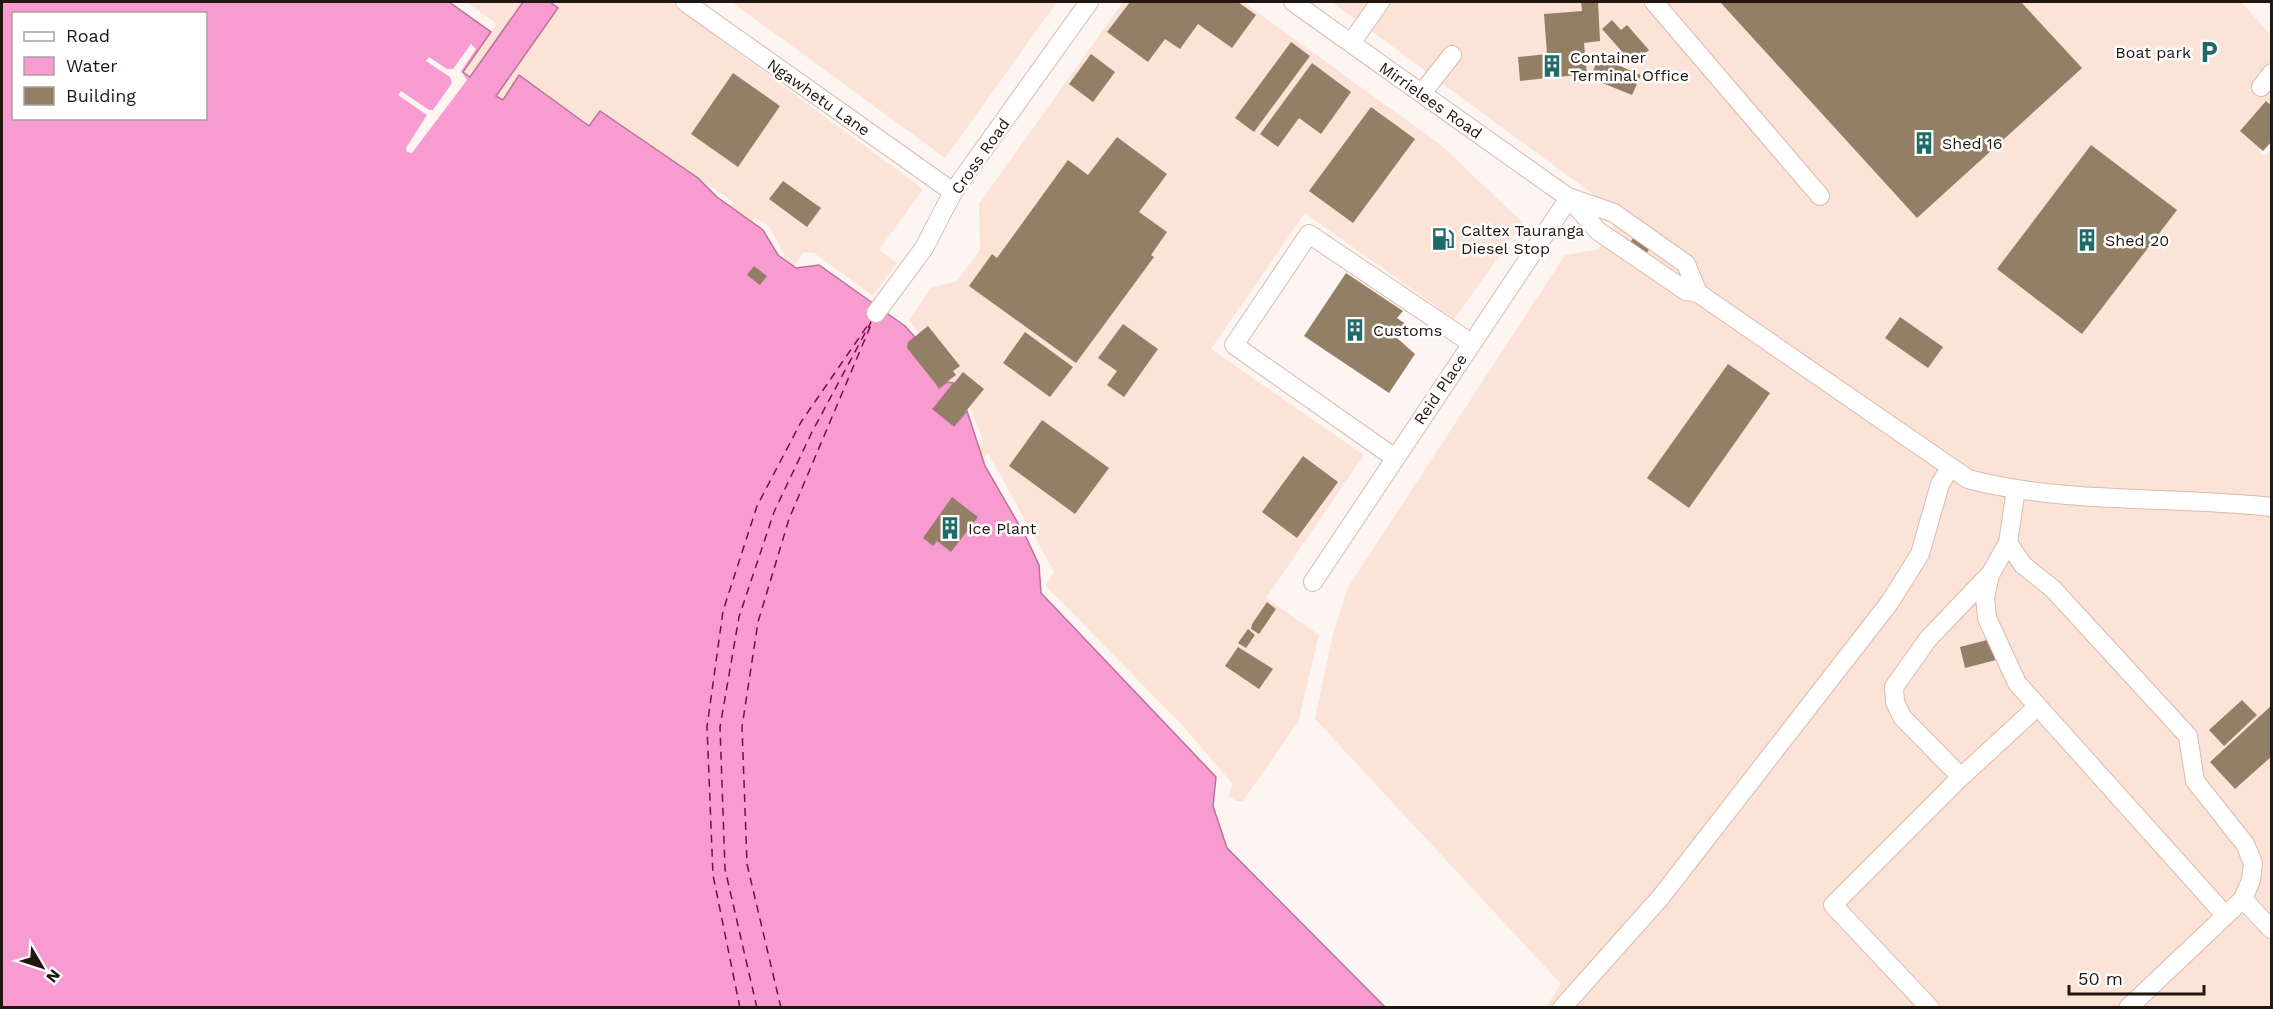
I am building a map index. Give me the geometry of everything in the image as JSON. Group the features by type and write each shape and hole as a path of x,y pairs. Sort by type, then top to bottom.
{"street":[{"name":"Ngawhetu Lane","path":"685,2 953,192"},
{"name":"Cross Road","path":"882,316 909,268 924,248 953,192 1089,2"},
{"name":"Mirrielees Road","path":"1293,2 1569,198 1598,231 1686,291 1698,293 1968,479 2016,489 2218,501 2271,507"},
{"path":"1351,43 1380,2"},
{"path":"1654,2 1820,196"},
{"path":"1422,93 1452,55"},
{"name":"Reid Place","path":"1313,582 1569,198"},
{"path":"1395,458 1234,345 1309,234 1471,343"},
{"path":"1563,1008 1660,898 1890,602 1920,554 1940,484 1950,468"},
{"path":"1961,777 1902,717 1895,702 1894,687 1928,639 1991,573 2008,543 2016,489"},
{"path":"2008,543 2023,565 2053,589 2188,736 2194,781 2245,844 2253,863 2251,880 2243,899 2128,1008"},
{"path":"1991,573 1985,597 1987,618 2017,682 2226,915"},
{"path":"1930,1008 1833,905 1961,777 2038,706"},
{"path":"2243,899 2271,930"}],"shaded area":[{"path":"466,2 523,2 470,77 463,72 497,24"},
{"path":"550,2 678,2 675,6 923,189 879,250 897,263 873,296 814,253 804,252 781,284 784,286 782,290 790,296 785,304 679,229 681,225 706,242 733,202 600,112 589,126 519,75 502,100 496,96 558,8","holes":["755,217 769,226 785,255 773,273 756,261 748,272 726,257"]},
{"path":"732,2 1057,2 945,158"},
{"path":"1123,2 1243,2 1441,145 1523,223 1454,319 1305,213 1211,349 1364,455 1266,598 1319,635 1298,722 1243,801 1236,801 1229,796 1232,783 1181,724 1045,585 1054,572 988,453 959,489 943,490 983,440 970,407 954,426 933,409 939,388 907,348 919,333 909,320 931,288 957,281 980,250 979,204"},
{"path":"1332,2 2241,2 2271,35 2271,135 2258,151 2264,156 2271,150 2271,1007 1546,1007 1561,984 1315,719 1332,638 1347,589 1565,255 1599,249 1624,208 1594,195"}],"water":[{"path":"2,2 449,2 491,32 463,72 470,77 523,2 550,2 558,8 496,96 503,100 519,75 589,126 600,111 698,178 717,197 763,230 778,255 796,268 819,265 905,326 915,337 939,388 947,382 954,383 933,409 954,426 967,411 985,466 1026,537 1039,565 1041,593 1216,777 1213,806 1227,848 1385,1007 2,1008"}],"pier":[{"path":"471,44 476,49 461,71 467,80 412,153 407,152 406,148 427,115 398,95 401,91 429,110 433,110 452,83 450,77 426,61 429,57 447,69 453,69"}],"building":[{"path":"1130,2 1238,2 1256,15 1232,48 1198,24 1180,49 1165,39 1148,62 1107,32"},
{"path":"1581,2 1598,2 1600,41 1584,43 1587,74 1520,81 1518,57 1547,54 1544,14 1582,11"},
{"name":"Shed 16","path":"1720,2 2021,2 2082,68 1917,218"},
{"path":"1612,20 1621,30 1627,25 1649,50 1633,64 1602,29"},
{"path":"1291,42 1310,56 1254,132 1235,118"},
{"path":"1091,54 1115,72 1093,102 1069,84"},
{"path":"1599,57 1641,75 1632,95 1590,78"},
{"path":"1312,63 1351,92 1321,134 1299,118 1278,147 1260,134"},
{"path":"733,73 780,106 738,167 691,134"},
{"path":"2266,101 2272,106 2272,141 2263,151 2240,131"},
{"path":"1371,107 1415,139 1353,223 1309,191"},
{"path":"1117,137 1167,174 1139,212 1167,232 1151,255 1154,257 1076,363 969,286 992,254 997,258 1068,160 1088,175"},
{"name":"Shed 20","path":"2091,145 2177,210 2082,334 1997,269"},
{"path":"783,181 821,208 807,227 769,199"},
{"path":"1636,234 1653,244 1646,254 1629,244"},
{"path":"754,266 767,276 760,285 747,275"},
{"name":"Customs","path":"1346,273 1403,311 1397,318 1407,325 1398,339 1415,354 1389,393 1304,336"},
{"path":"1900,317 1943,347 1928,368 1885,338"},
{"path":"1123,324 1158,349 1124,397 1107,385 1117,371 1098,358"},
{"path":"928,326 960,366 953,371 956,375 939,388 907,348 908,342"},
{"path":"1025,332 1073,367 1050,397 1003,363"},
{"path":"1728,364 1770,393 1689,508 1647,478"},
{"path":"963,372 984,389 954,426 933,409"},
{"path":"1042,420 1109,468 1075,514 1009,466"},
{"path":"1303,456 1338,482 1297,538 1262,512"},
{"name":"Ice Plant","path":"952,497 978,517 951,552 937,541 933,546 923,538"},
{"path":"1267,602 1276,609 1259,634 1251,629 1252,624"},
{"path":"1248,629 1255,635 1246,648 1238,643"},
{"path":"1991,639 1996,660 1965,668 1960,647"},
{"path":"1238,647 1273,669 1259,689 1225,666"},
{"path":"2242,700 2257,715 2224,746 2209,730"},
{"path":"2272,705 2272,756 2235,789 2210,762"}],"ferry route":[{"path":"740,1008 713,875 707,727 723,611 757,506 801,422 872,319"},
{"path":"781,1008 747,864 742,727 758,622 789,519 873,320"},
{"path":"757,1008 725,869 720,727 739,617 774,512 812,432 871,322"}],"place":[{"name":"Boat park","path":"2209,52"},
{"name":"Container Terminal Office","path":"1552,66"},
{"name":"Shed 16","path":"1924,143"},
{"name":"Caltex Tauranga Diesel Stop","path":"1443,239"},
{"name":"Shed 20","path":"2087,240"},
{"name":"Customs","path":"1355,330"},
{"name":"Ice Plant","path":"950,528"}]}
